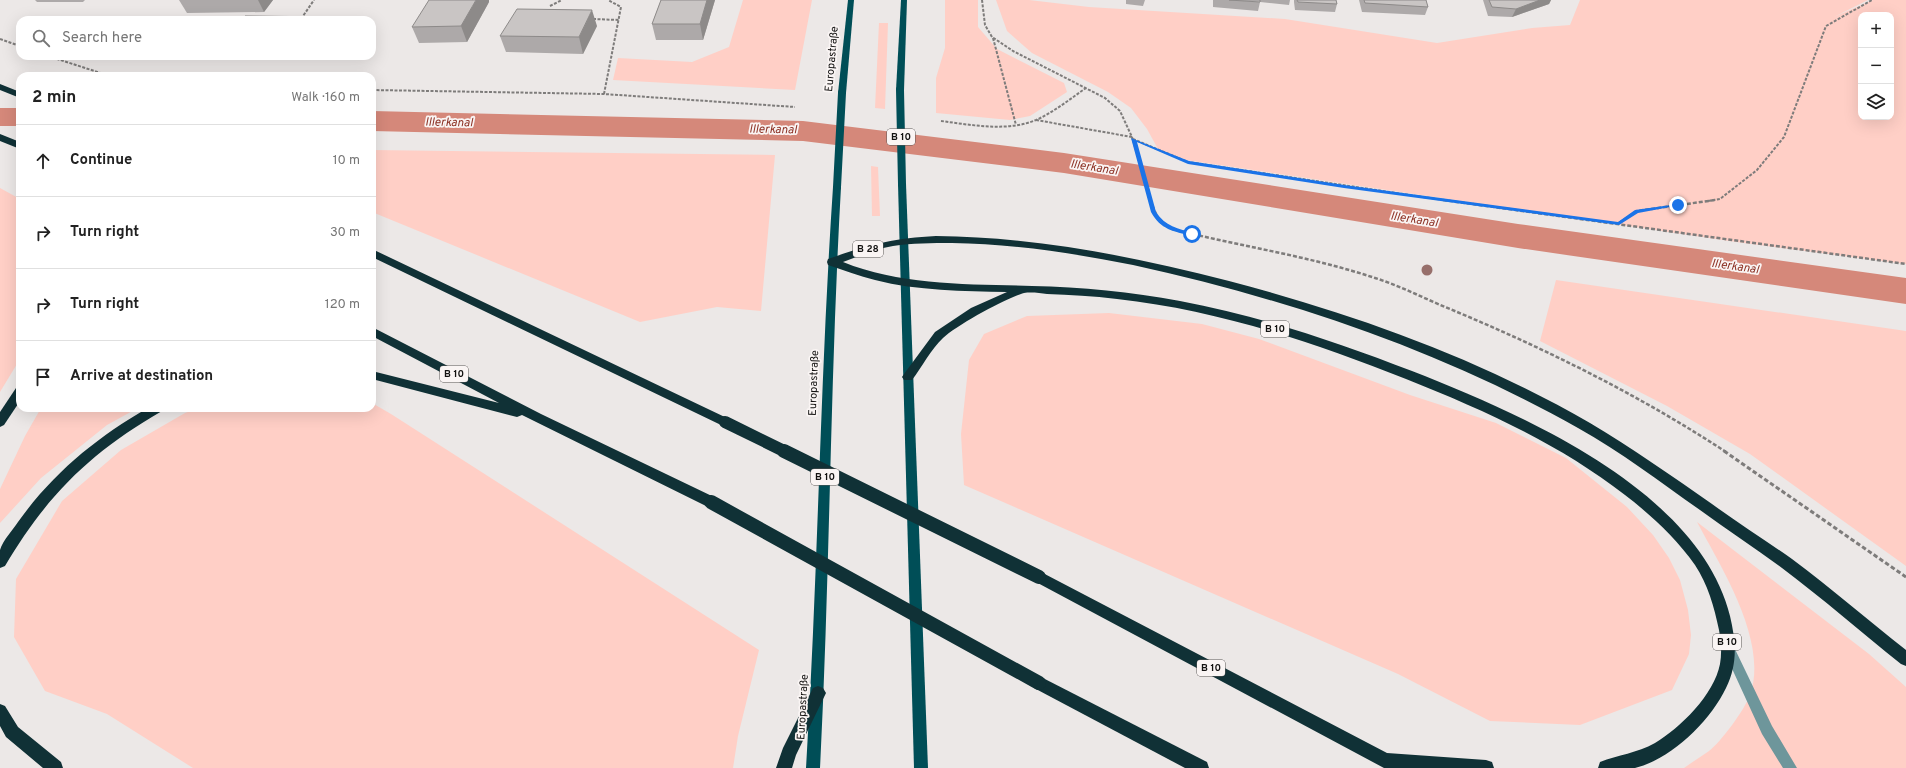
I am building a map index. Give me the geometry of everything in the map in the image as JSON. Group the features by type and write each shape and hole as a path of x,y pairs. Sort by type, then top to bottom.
{"highway":[{"path":"0,87 16,93"},
{"path":"0,137 16,144"},
{"path":"904,241 996,243 1101,254 1195,275 1285,299 1388,334 1457,362 1517,390 1585,426 1673,483 1797,572 1906,659"},
{"name":"B 28","path":"832,262 861,250 904,241"},
{"name":"B 10","path":"376,255 725,422 1039,577 1383,760 1486,768"},
{"name":"B 10","path":"832,262 861,273 905,282 951,287 1080,291 1147,298 1210,310 1280,330 1369,359 1514,418 1574,451 1597,466 1661,516 1687,544 1716,590 1724,620 1728,646 1727,665 1722,680 1710,702 1683,733 1657,751 1630,763 1606,768"},
{"name":"B 10","path":"908,377 939,335 975,311 1025,289"},
{"name":"B 10","path":"376,333 537,417 712,502 1039,683 1201,768"},
{"path":"376,376 537,417"},
{"path":"0,422 16,397"},
{"path":"0,562 28,516 53,487 73,467 108,438 151,412"},
{"path":"784,768 789,753 818,693"},
{"path":"0,711 12,732 55,768"},
{"path":"1383,760 1400,768"}],"main road":[{"name":"Europastraße","path":"813,768 818,693 832,262 842,93 851,0"},
{"name":"B 10","path":"904,0 900,90 902,184 921,768"}],"lane":[{"path":"1728,646 1767,730 1790,768"}],"path":[{"path":"303,16 314,0"},
{"path":"550,6 562,0"},
{"path":"604,94 621,7 608,0"},
{"path":"982,0 985,25 992,37 1016,125"},
{"path":"1619,224 1637,211 1720,199 1757,170 1784,137 1826,26 1872,0"},
{"path":"590,19 619,20"},
{"path":"992,37 1013,51 1105,98 1120,111 1133,138 1154,212 1159,222 1172,229 1288,253 1339,266 1379,279 1529,343 1597,376 1689,429 1741,462 1906,577"},
{"path":"0,39 16,45"},
{"path":"60,60 98,72"},
{"path":"941,121 987,125 1016,125 1035,120 1059,107 1086,88"},
{"path":"376,90 604,94 795,107"},
{"path":"1035,120 1133,138 1188,162 1344,186 1906,264"}],"shaded area":[{"path":"743,0 812,0 795,90 613,80 618,58 692,62 729,47"},
{"path":"945,0 978,0 978,27 997,49 1064,83 1067,92 1030,116 1010,120 936,113 936,78 945,48"},
{"path":"996,0 1029,0 1089,7 1285,19 1437,43 1532,28 1570,25 1580,0 1868,0 1834,17 1873,0 1906,0 1906,264 1736,242 1186,160 1158,149 1147,129 1131,108 1108,92 1032,53 1007,31"},
{"path":"879,23 888,23 885,109 875,108"},
{"path":"376,150 775,155 761,311 717,307 640,322 376,214"},
{"path":"871,166 878,167 880,216 872,216"},
{"path":"0,188 16,197 16,366 0,392"},
{"path":"1556,280 1906,331 1906,566 1750,454 1667,406 1540,341"},
{"path":"1109,313 1202,324 1259,339 1410,395 1496,423 1566,458 1627,507 1653,535 1669,558 1680,580 1688,610 1691,635 1689,654 1672,690 1580,725 1490,721 1398,674 964,485 961,434 969,360 984,334 1027,316"},
{"path":"376,405 759,650 738,736 733,768 193,768 107,714 45,691 14,637 16,579 62,501 121,450 185,413 376,412"},
{"path":"39,412 131,412 107,425 41,478 0,523 0,489 25,436"},
{"path":"1697,522 1869,654 1906,687 1906,768 1684,768 1714,747 1732,725 1750,695 1754,674 1753,652 1748,629 1740,606"}],"building":[{"path":"429,0 476,0 461,26 412,27"},
{"path":"661,0 707,0 700,24 652,24"},
{"path":"1229,0 1260,0 1260,2"},
{"path":"1297,0 1336,0 1337,4 1298,2"},
{"path":"1364,0 1426,0 1428,7 1365,3"},
{"path":"1489,0 1540,0 1516,9 1492,7"},
{"path":"517,9 592,10 579,37 500,36"}],"waterway":[{"name":"Illerkanal","path":"0,117 16,117"},
{"name":"Illerkanal","path":"376,121 803,131 1064,163 1518,236 1906,291"}],"route":[{"path":"1192,234 1172,229 1159,222 1154,212 1133,139 1147,144 1158,151 1188,162 1344,186 1619,224 1637,211 1678,205"}]}
